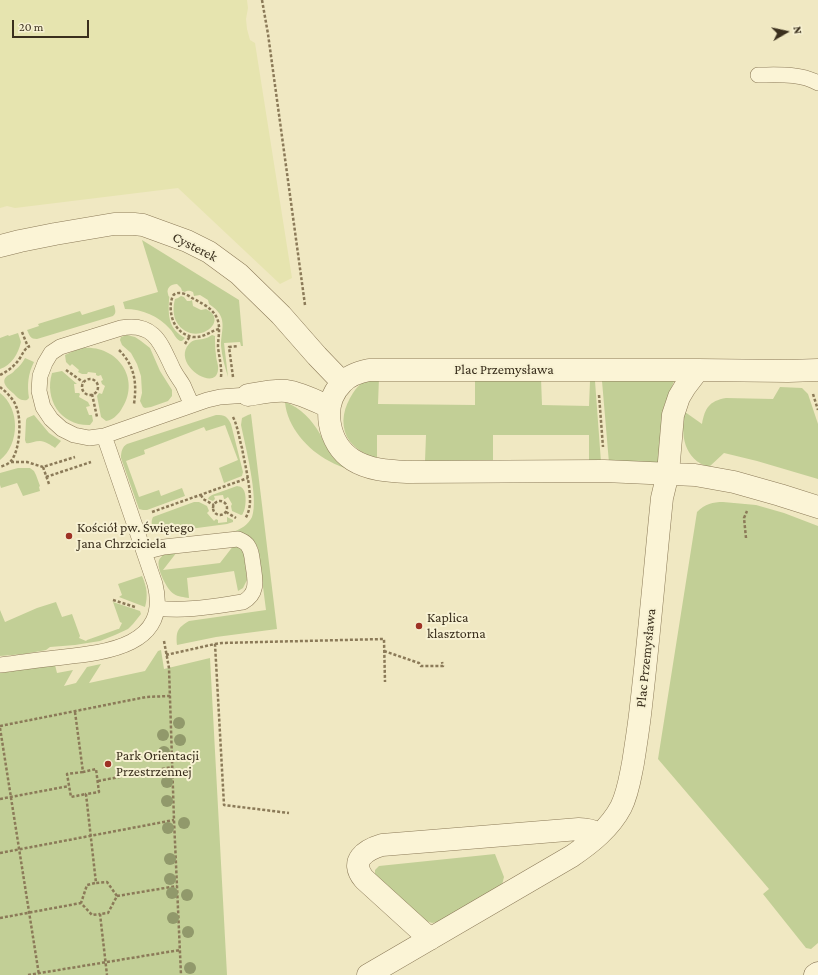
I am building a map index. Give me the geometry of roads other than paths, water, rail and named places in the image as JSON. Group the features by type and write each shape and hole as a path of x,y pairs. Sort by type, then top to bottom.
{"street":[{"name":"Cysterek","path":"0,246 100,226 124,224 143,225 187,241 209,252 239,274 282,315 316,356 342,382"},
{"name":"Plac Przemysława","path":"818,370 380,369 360,372 342,382 336,389 332,398 329,418 330,428 342,450 362,465 381,470 407,472 604,471 668,473 734,482 780,494 818,507"},
{"name":"Plac Przemysława","path":"368,975 572,856 589,844 609,824 618,811 625,797 630,780 637,735 643,690 662,498 668,473 673,416 684,387 698,370"},
{"path":"241,388 286,391 330,407"},
{"path":"430,939 360,874 357,867 362,856 368,850 382,845 579,829 590,829 599,834"},
{"path":"815,975 818,972"}],"lane":[{"path":"758,75 805,77 818,83"},
{"path":"192,405 156,337 140,327 130,326 60,347 51,353 40,376 39,391 43,407 51,419 62,429 74,435 106,441 134,426 192,405 220,397 241,388"},
{"path":"0,665 88,655 117,648 135,640 145,632 155,614 157,594 106,441"},
{"path":"144,552 164,547 238,539 246,543 251,550 255,585 252,595 248,599 243,602 186,610 172,610 155,614"}],"place":[{"name":"Kościół pw. Świętego Jana Chrzciciela","path":"69,536"},
{"name":"Kaplica klasztorna","path":"419,626"},
{"name":"Park Orientacji Przestrzennej","path":"108,764"}]}
